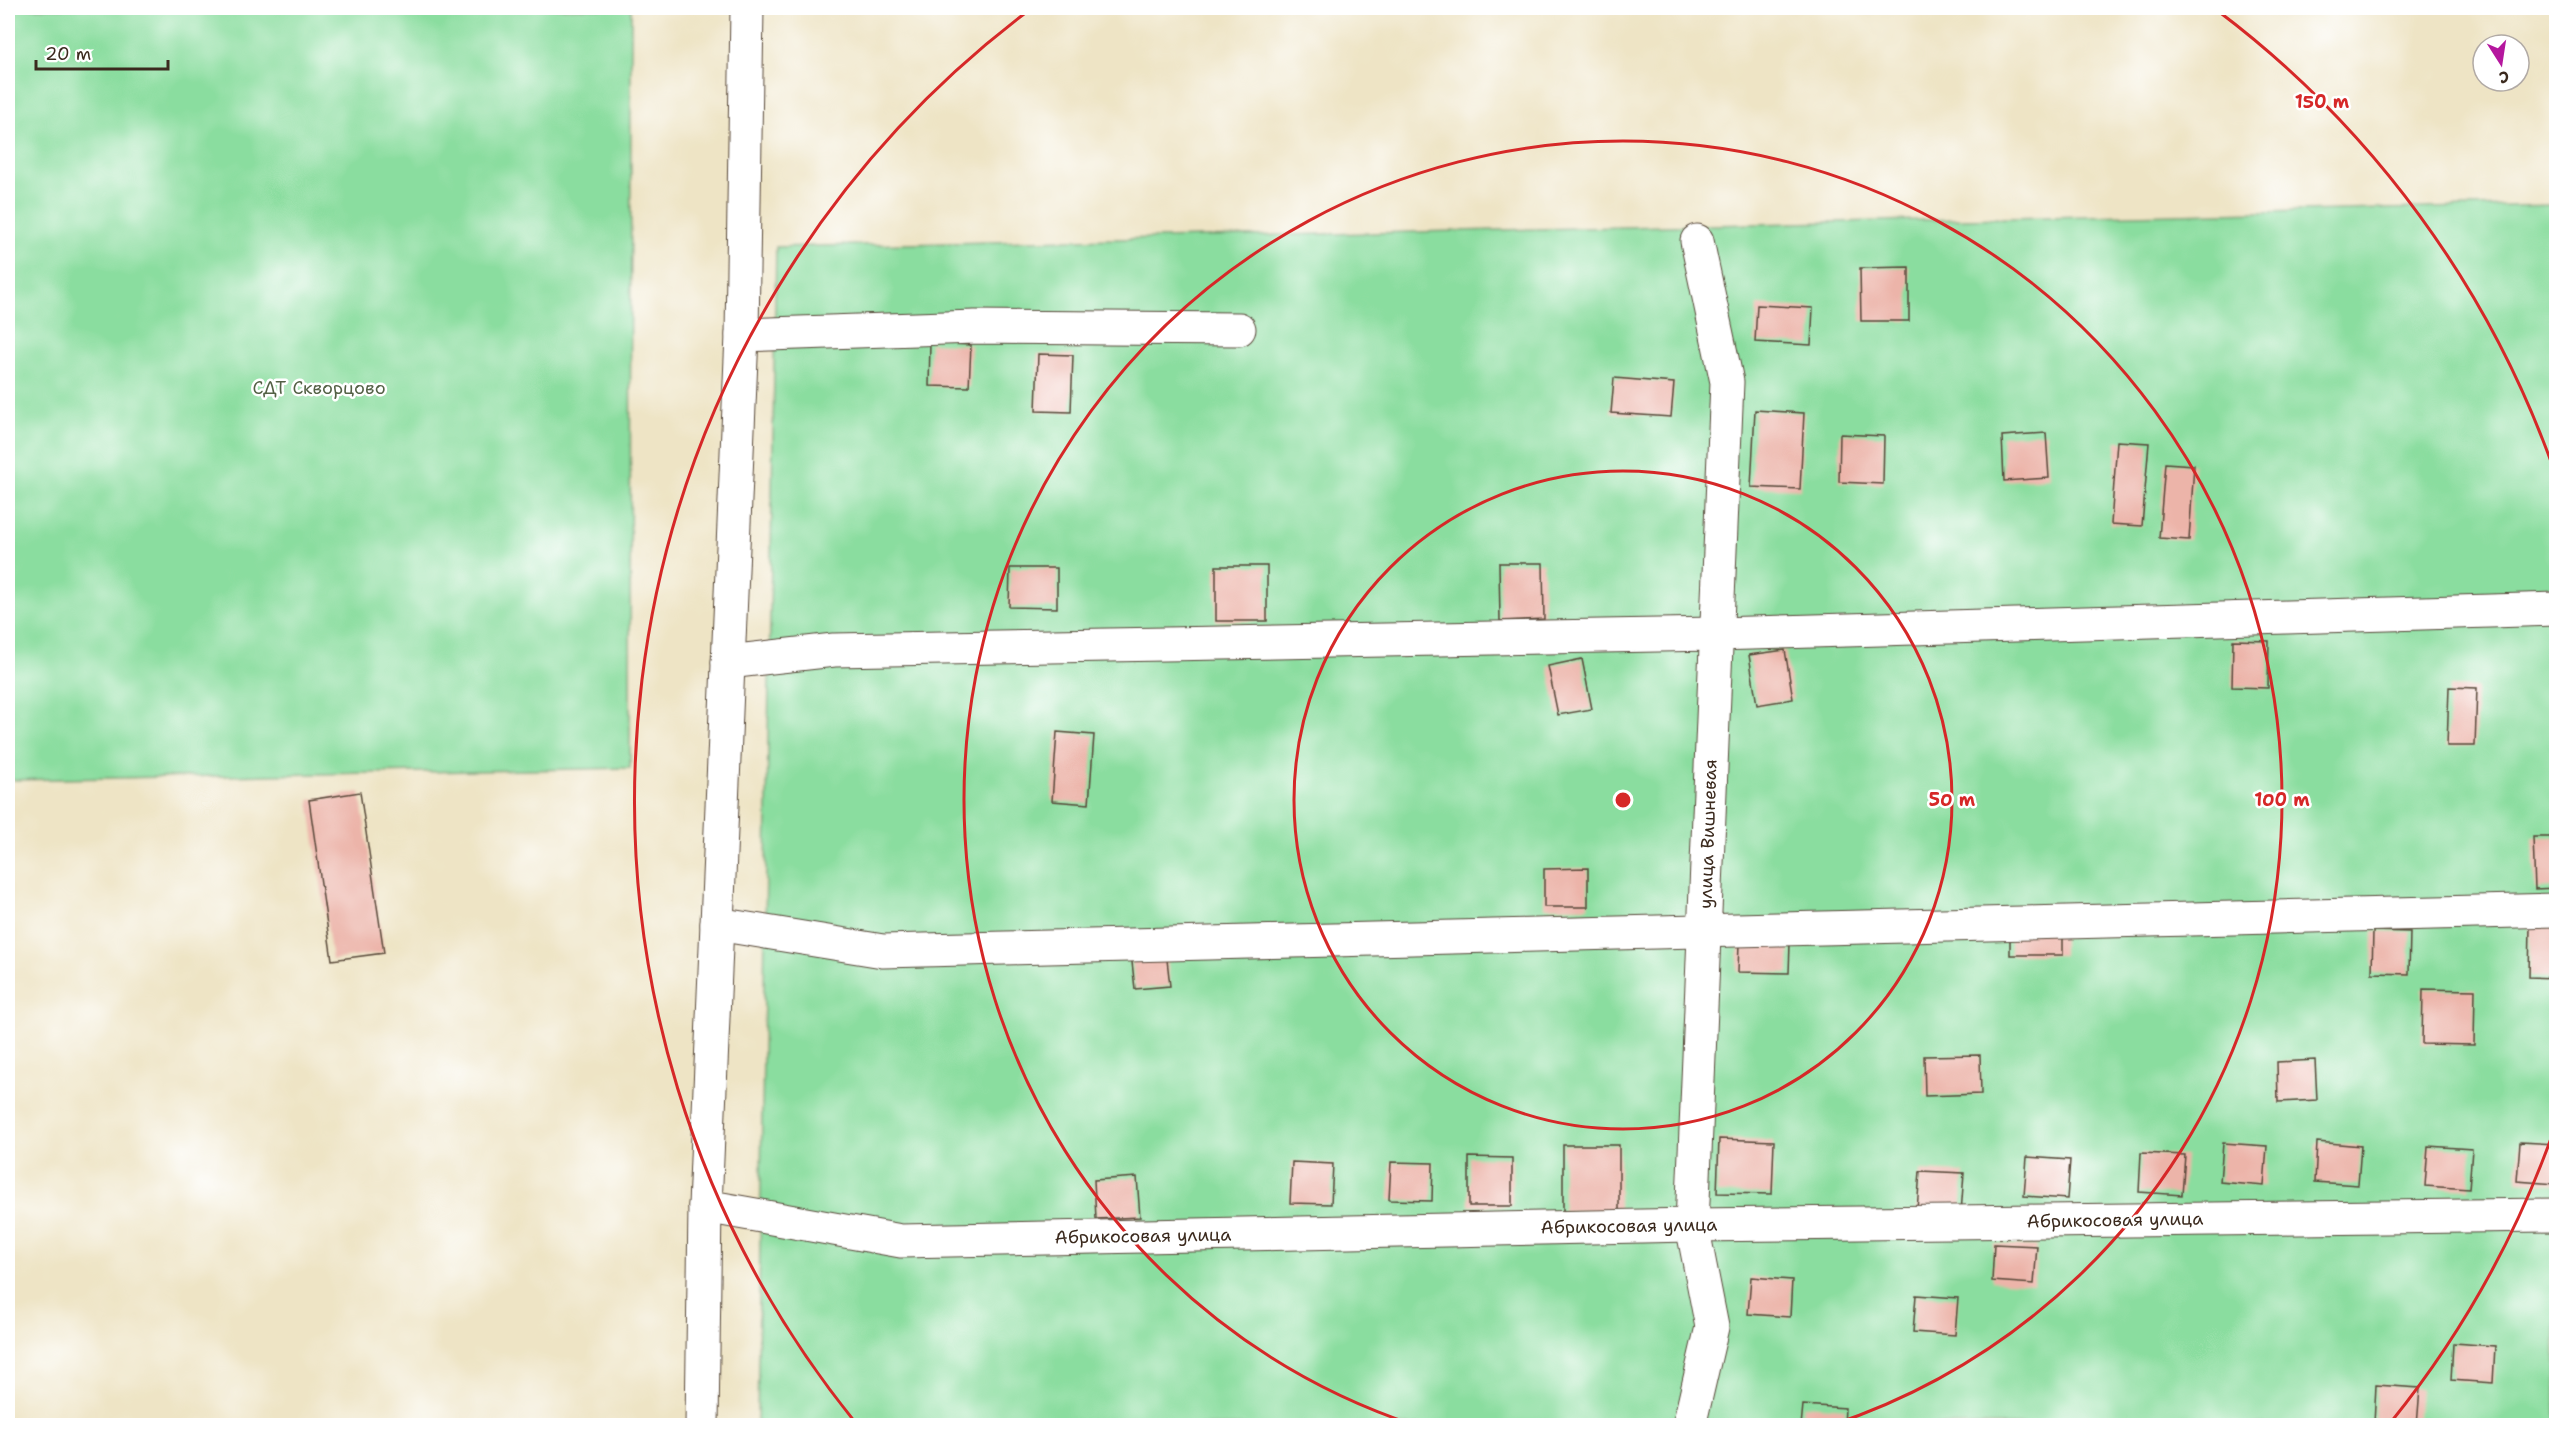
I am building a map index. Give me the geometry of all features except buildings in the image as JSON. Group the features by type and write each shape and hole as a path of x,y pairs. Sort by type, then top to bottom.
{"street":[{"path":"702,1425 705,1206 742,335 747,8"},
{"name":"улица Вишневая","path":"1689,1425 1712,1327 1692,1225 1727,382 1697,241"},
{"path":"742,335 975,327 1239,328"},
{"path":"728,662 834,650 1716,634 2556,609"},
{"path":"717,924 884,951 2556,910"},
{"name":"Абрикосовая улица","path":"705,1206 901,1241 1692,1225 2556,1215"}],"green space":[{"name":"СДТ Скворцово","path":"8,8 631,8 630,768 8,780"},
{"path":"2556,205 2556,1425 757,1426 776,247"}]}
